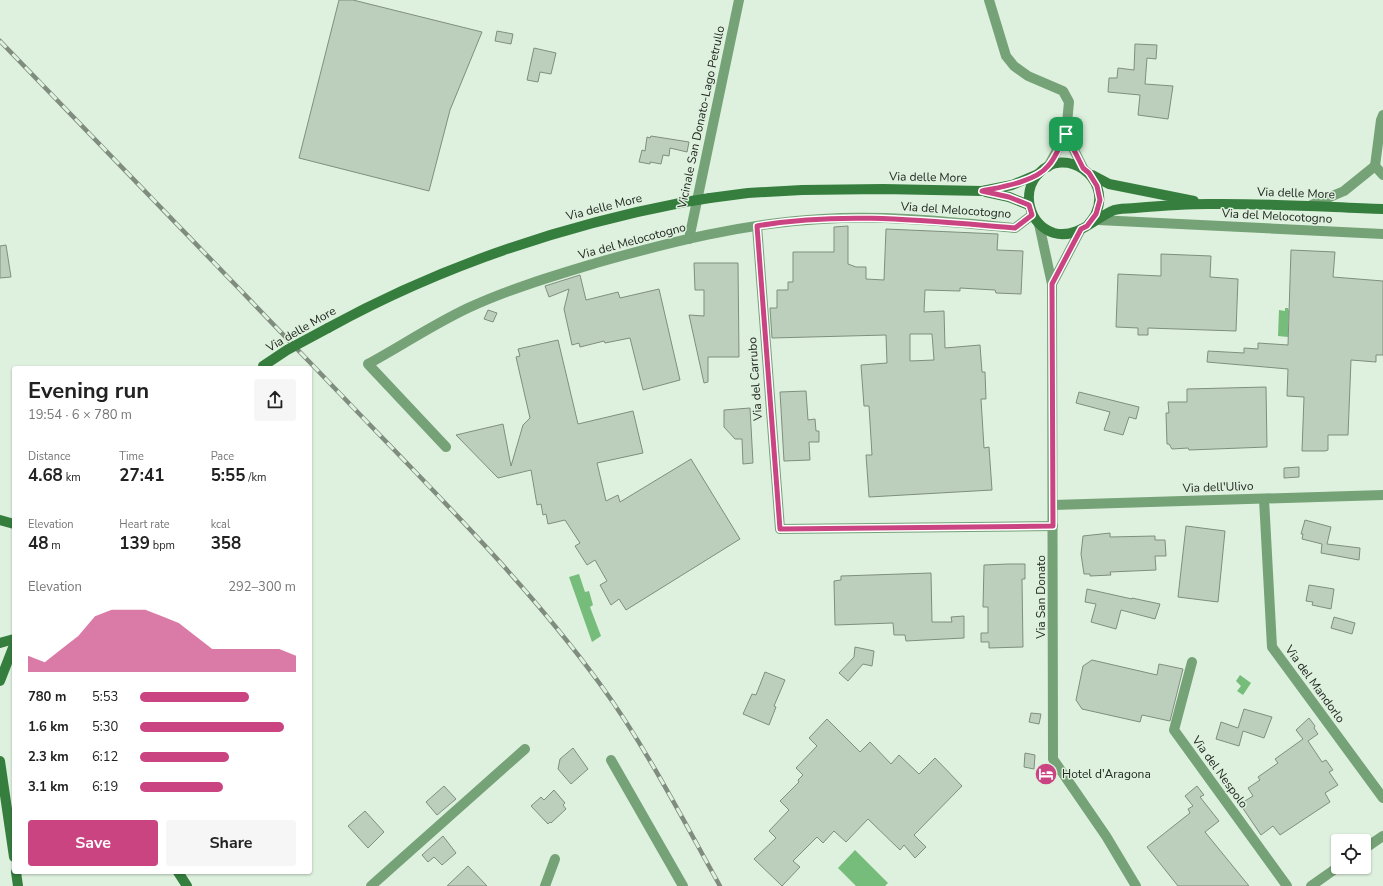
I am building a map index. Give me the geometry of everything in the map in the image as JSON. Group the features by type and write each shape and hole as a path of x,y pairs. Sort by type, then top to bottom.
{"main road":[{"path":"982,191 1012,186 1038,174 1048,167 1066,163 1074,164 1109,184 1207,204"},
{"path":"1084,227 1096,214 1100,200 1097,186 1086,171"},
{"path":"1038,174 1030,189 1029,205 1032,215 1039,224 1054,233 1072,233 1098,220 1112,210 1207,204"},
{"name":"Via delle More","path":"263,366 287,350 404,290 522,244 598,221 685,202 748,193 802,190 883,189 982,191"},
{"path":"982,191 1009,197 1029,205"},
{"name":"Via delle More","path":"1207,204 1383,209"},
{"path":"0,643 12,640"},
{"path":"0,681 12,650"},
{"path":"0,761 12,843"},
{"path":"16,874 18,886"},
{"path":"179,874 187,886"}],"street":[{"name":"Vicinale San Donato-Lago Petrullo","path":"689,239 739,0"},
{"path":"989,0 1006,56 1014,66 1028,76 1063,91 1069,102 1066,134 1048,167"},
{"path":"1307,207 1344,191 1375,166 1381,120 1383,116"},
{"path":"1066,134 1086,171"},
{"path":"1375,166 1383,175"},
{"name":"Via del Melocotogno","path":"446,446 368,364 468,308 543,279 624,256 689,239 757,226 822,218 880,218 1015,228 1032,215"},
{"name":"Via del Melocotogno","path":"1098,220 1383,234"},
{"name":"Via San Donato","path":"1039,224 1052,284 1053,759 1106,836 1136,886"},
{"name":"Via del Carrubo","path":"757,226 780,529 1053,526"},
{"path":"1052,284 1084,227"},
{"name":"Via dell'Ulivo","path":"1053,505 1383,495"},
{"name":"Via del Mandorlo","path":"1264,499 1272,646 1383,798"},
{"name":"Via del Nespolo","path":"1192,662 1174,730 1287,886"},
{"path":"371,886 525,749"},
{"path":"611,760 683,886"},
{"path":"1371,844 1383,836"},
{"path":"545,886 555,859"},
{"path":"1311,886 1331,872"}],"shaded area":[{"path":"1285,308 1288,308 1289,311 1288,337 1278,336 1279,310 1285,311"},
{"path":"579,574 585,592 589,591 593,605 590,607 601,636 592,642 569,577"},
{"path":"1240,675 1251,683 1243,695 1237,691 1241,686 1236,681"},
{"path":"855,850 888,883 885,886 856,886 838,868"}],"building":[{"path":"339,0 353,0 482,32 450,110 429,191 299,158"},
{"path":"497,31 513,34 511,44 495,41"},
{"path":"1135,44 1157,45 1156,59 1147,58 1145,84 1173,86 1168,119 1138,115 1140,95 1108,92 1109,78 1117,78 1118,68 1134,70"},
{"path":"534,48 556,53 551,74 540,72 538,82 527,80"},
{"path":"651,136 689,142 687,152 670,148 669,156 663,155 661,164 639,162 642,150 645,151 647,137 650,138"},
{"path":"848,226 848,264 856,267 866,267 866,279 884,280 886,229 998,234 997,250 1023,251 1021,294 996,293 995,290 960,288 960,291 925,290 924,312 944,311 945,348 980,345 982,372 985,372 986,399 981,399 984,448 989,447 992,490 869,497 866,455 872,455 869,406 864,406 861,365 887,363 886,335 772,338 770,308 777,308 777,290 788,290 788,282 793,282 793,252 834,252 834,227","holes":["910,334 932,334 934,360 910,361"]},
{"path":"6,245 11,277 0,278 0,246"},
{"path":"1291,250 1335,252 1333,277 1383,281 1383,355 1376,355 1376,362 1351,360 1348,435 1328,435 1328,450 1325,451 1302,451 1304,397 1287,396 1288,369 1207,362 1208,351 1244,353 1244,348 1258,349 1258,343 1288,345"},
{"path":"1161,254 1211,256 1210,277 1238,279 1236,331 1148,328 1148,335 1138,335 1138,328 1116,327 1118,274 1161,276"},
{"path":"694,263 738,263 739,357 708,357 708,382 704,383 689,315 704,316 704,290 695,290"},
{"path":"580,275 586,300 618,292 620,298 659,289 680,380 643,390 630,338 605,343 604,341 580,347 579,343 572,345 564,309 569,289 549,297 545,286"},
{"path":"488,310 497,313 493,322 484,319"},
{"path":"558,340 578,424 633,411 643,453 597,463 606,501 618,495 620,502 691,459 740,539 626,610 619,599 611,605 600,585 607,581 595,560 587,565 575,546 580,543 565,520 548,524 546,514 543,515 541,504 537,505 531,470 498,478 456,435 503,424 511,466 523,425 530,418 516,357 520,356 518,349"},
{"path":"1266,387 1267,447 1189,450 1188,448 1172,449 1169,444 1167,444 1166,413 1169,413 1168,402 1187,402 1187,389"},
{"path":"806,391 808,420 815,419 816,431 819,431 819,442 809,442 810,460 784,461 780,392"},
{"path":"1079,392 1139,407 1136,419 1129,417 1123,435 1104,430 1110,412 1076,403"},
{"path":"750,408 753,463 743,464 742,439 735,439 724,427 724,410"},
{"path":"1299,467 1299,477 1284,478 1284,468"},
{"path":"1305,520 1331,527 1327,544 1360,548 1359,560 1321,553 1322,544 1302,539 1303,534 1301,534"},
{"path":"1186,526 1225,531 1218,602 1178,597"},
{"path":"1110,533 1110,537 1155,536 1155,540 1165,540 1166,556 1155,556 1156,570 1110,572 1111,575 1090,576 1090,574 1084,574 1081,554 1083,536"},
{"path":"1025,564 1025,579 1022,579 1023,647 989,648 989,642 981,642 981,633 988,633 988,607 983,607 984,565"},
{"path":"931,573 932,622 952,622 951,617 964,616 964,638 906,641 905,635 894,635 893,623 835,625 834,581 841,580 841,576"},
{"path":"1309,585 1334,589 1331,609 1312,605 1313,602 1306,601"},
{"path":"1087,589 1160,604 1155,619 1121,610 1116,629 1091,622 1096,604 1085,602"},
{"path":"1334,617 1355,623 1352,634 1331,628"},
{"path":"855,647 874,651 872,666 863,664 848,681 839,673 854,657"},
{"path":"1092,660 1157,675 1159,664 1183,669 1170,721 1142,715 1140,722 1082,709 1076,700 1083,666"},
{"path":"765,672 785,680 774,706 776,707 769,725 743,714 752,694 756,695"},
{"path":"1244,709 1272,717 1264,738 1243,731 1239,746 1216,739 1221,722 1238,728"},
{"path":"1031,713 1041,714 1039,724 1029,722"},
{"path":"1309,718 1315,726 1314,728 1318,734 1308,741 1322,762 1326,760 1333,770 1329,772 1338,785 1325,793 1330,802 1280,835 1273,826 1261,835 1240,804 1253,796 1248,788 1260,780 1258,777 1278,763 1275,759 1303,739 1296,730"},
{"path":"827,719 860,752 870,742 891,764 899,755 919,774 935,758 962,786 914,835 926,847 915,858 904,845 900,850 868,819 846,842 834,831 823,843 817,837 793,861 800,867 782,886 754,859 776,838 769,831 789,810 780,801 799,782 798,780 803,775 796,768 817,746 809,738"},
{"path":"573,748 588,769 571,784 558,769 560,759"},
{"path":"1025,753 1035,755 1034,769 1024,767"},
{"path":"444,786 456,799 437,815 426,802"},
{"path":"1197,786 1204,795 1200,797 1219,821 1205,832 1249,886 1178,886 1147,847 1190,813 1188,809 1193,806 1185,796"},
{"path":"554,790 565,803 563,805 566,809 548,824 531,806 541,797 544,800"},
{"path":"365,811 384,832 368,848 348,826"},
{"path":"443,836 456,853 442,865 434,857 428,862 422,855"},
{"path":"468,866 487,886 447,886"}],"railway":[{"path":"0,41 445,503 541,609 571,646 617,708 663,783 720,886"}],"place":[{"name":"Hotel d'Aragona","path":"1046,774"}],"route":[{"path":"1066,134 1083,168 1089,173 1097,186 1100,200 1096,214 1087,226 1081,229 1052,284 1051,365 1053,526 780,529 757,226 822,218 880,218 1015,228 1032,215 1029,205 1009,197 982,191 1012,186 1038,174 1048,167 1066,134"}]}
